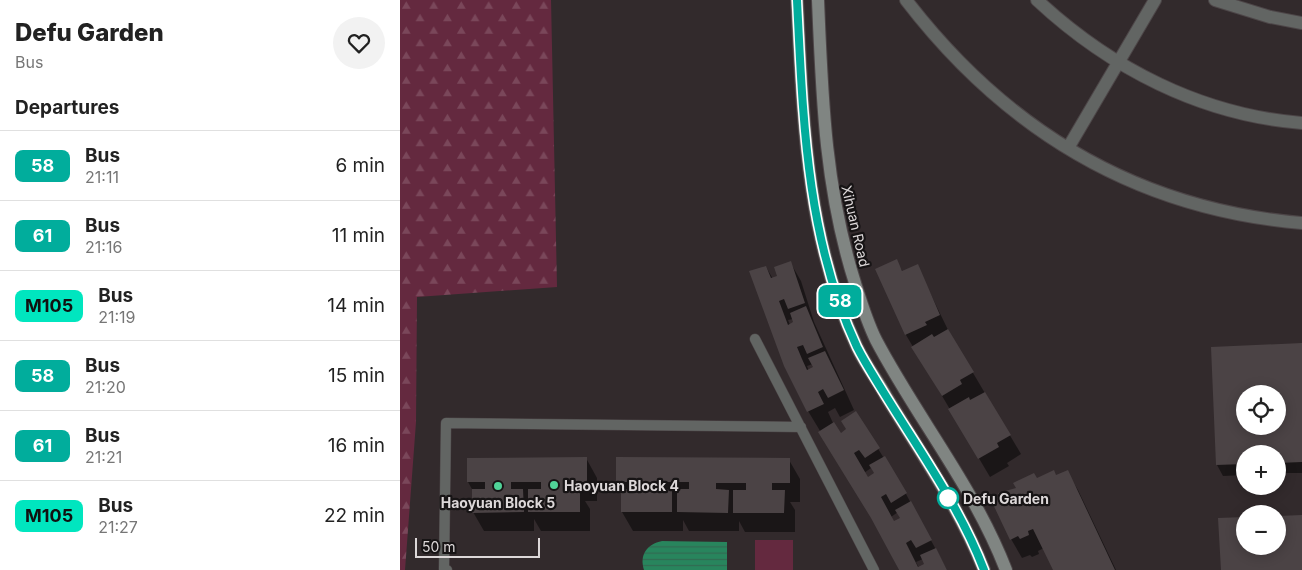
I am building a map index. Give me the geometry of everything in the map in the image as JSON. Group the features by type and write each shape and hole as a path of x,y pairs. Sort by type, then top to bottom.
{"main road":[{"path":"798,0 806,157 820,235 830,273 858,348 951,503 984,570"},
{"name":"Xihuan Road","path":"818,0 826,154 840,230 862,304 876,339 969,493 1006,570"}],"street":[{"path":"906,0 933,36 967,72 1004,105 1068,148 1132,182 1178,199 1226,212 1302,223"},
{"path":"1037,0 1068,27 1118,62 1171,90 1209,104 1248,115 1302,123"},
{"path":"1068,148 1155,0"},
{"path":"1215,0 1270,18 1302,23"}],"lane":[{"path":"755,339 874,570"},
{"path":"447,570 444,569 446,422 801,427"}],"green space":[{"path":"400,0 551,0 557,287 417,297 416,422 405,570 400,570"},
{"path":"755,540 793,540 793,570 755,570"}],"shaded area":[{"path":"657,542 727,542 727,570 644,570 643,560 645,551"}],"building":[{"path":"897,259 902,271 918,264 940,315 925,322 927,325 905,335 875,269"},
{"path":"791,261 805,303 788,309 784,299 779,301 788,325 793,322 790,313 806,306 823,347 807,354 803,345 797,347 807,370 813,367 808,358 825,351 844,390 828,398 823,389 818,392 824,404 807,412 784,366 749,271 766,266 771,278 777,276 774,267"},
{"path":"948,329 974,372 960,380 962,384 942,396 911,347 932,334 934,337"},
{"path":"1302,343 1302,462 1286,463 1286,445 1236,445 1236,464 1216,465 1211,347"},
{"path":"985,392 1011,435 997,443 999,447 978,459 948,409 969,397 970,400"},
{"path":"856,411 880,448 865,458 859,450 854,453 868,477 874,473 869,465 885,456 907,493 891,503 886,494 881,497 894,521 900,518 895,510 911,501 932,540 916,548 911,540 906,543 918,567 924,564 920,555 936,548 947,570 899,570 871,518 818,432 834,422 841,433 846,429 841,421"},
{"path":"587,457 587,482 567,482 567,489 580,489 580,512 528,512 528,489 541,489 541,482 511,482 511,489 523,489 524,512 472,513 472,489 485,489 485,482 467,482 467,458"},
{"path":"616,457 790,458 790,483 772,483 772,490 785,490 784,513 733,513 733,490 746,490 746,483 716,483 716,489 729,490 728,513 677,512 677,489 689,489 689,482 660,482 660,489 672,489 672,512 621,512 621,489 633,489 633,482 616,482"},
{"path":"1054,470 1056,475 1068,470 1115,570 1053,570 1033,529 1028,531 1029,535 1020,539 1018,536 1010,540 991,500 999,496 998,493 1016,488 1013,483 1034,473 1037,478"},
{"path":"1302,515 1302,570 1221,570 1218,518 1236,517 1236,555 1286,555 1286,516"}],"bus line":[{"name":"58","path":"797,0 806,157 820,235 830,273 858,348 951,503 984,570"}],"place":[{"name":"Haoyuan Block 4","path":"554,485"},
{"name":"Haoyuan Block 5","path":"498,486"},
{"name":"Defu Garden","path":"948,498"}]}
